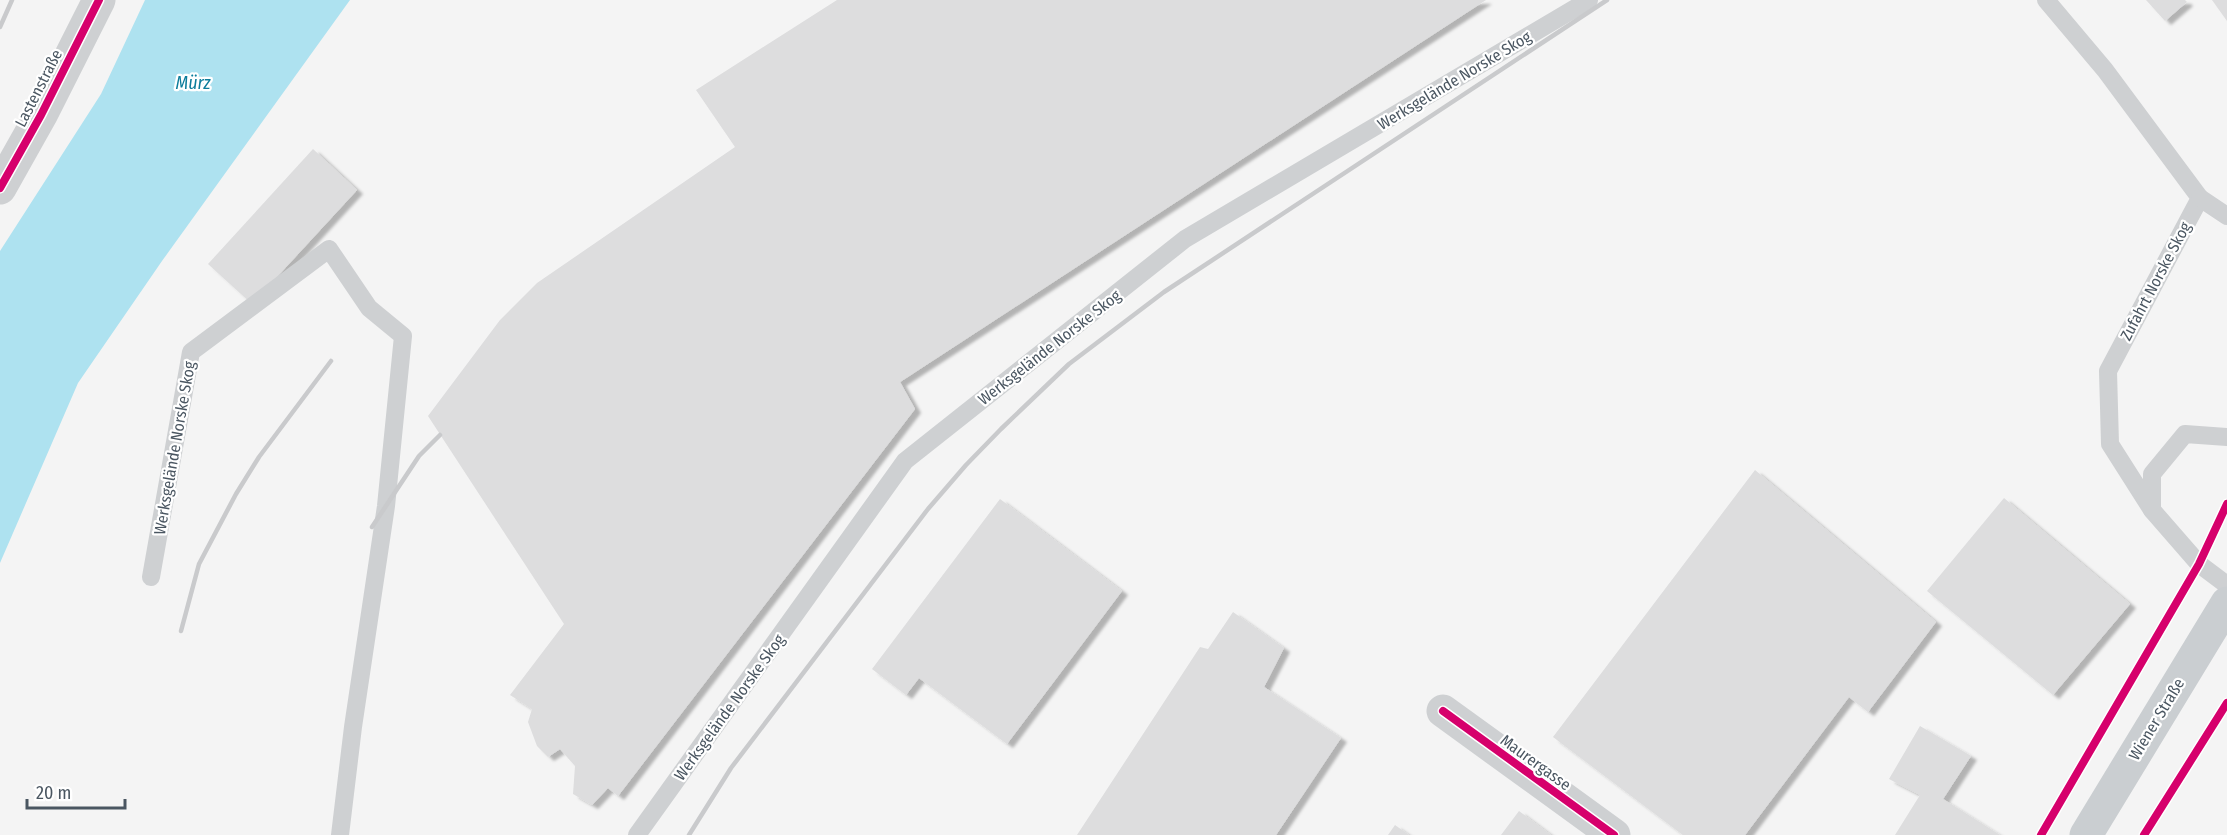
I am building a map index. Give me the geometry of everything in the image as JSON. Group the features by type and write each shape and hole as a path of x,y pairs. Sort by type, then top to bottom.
{"main road":[{"name":"Wiener Straße","path":"2086,835 2227,603"}],"street":[{"name":"Lastenstraße","path":"0,188 41,115 99,0"},
{"name":"Maurergasse","path":"1443,711 1614,835"}],"lane":[{"name":"Werksgelände Norske Skog","path":"637,835 905,461 1185,239 1589,0"},
{"path":"2046,0 2105,70 2200,198 2227,216"},
{"name":"Zufahrt Norske Skog","path":"2200,198 2108,371 2110,444 2152,510 2199,564 2227,585"},
{"name":"Werksgelände Norske Skog","path":"151,577 191,352 329,249 369,309 403,336 386,507 353,727 340,835"},
{"path":"2152,510 2152,474 2184,434 2227,437"}],"water":[{"name":"Mürz","path":"145,0 350,0 162,261 78,383 0,563 0,251 101,94"}],"building":[{"path":"837,0 1486,0 900,382 915,409 618,796 608,788 592,805 573,794 575,766 560,749 548,757 537,746 528,722 532,709 510,695 564,624 428,416 500,320 537,283 735,147 696,90"},
{"path":"2146,0 2185,0 2187,2 2165,21"},
{"path":"2212,0 2227,0 2227,21"},
{"path":"313,149 357,190 252,304 208,264"},
{"path":"1755,470 1936,622 1868,712 1849,697 1745,835 1683,835 1553,737"},
{"path":"2004,498 2130,604 2053,695 1927,591"},
{"path":"1000,499 1122,591 1007,744 919,678 906,695 872,669"},
{"path":"1233,612 1284,648 1264,687 1341,738 1276,835 1077,835 1200,647 1208,649"},
{"path":"1920,726 1971,756 1943,799 2000,835 1895,835 1920,795 1889,779"},
{"path":"1519,811 1551,835 1501,835"},
{"path":"1395,825 1409,835 1388,835"}],"railway":[{"path":"0,27 12,0"},
{"path":"689,835 731,768 928,509 1001,429 1069,364 1164,292 1607,0"},
{"path":"181,631 199,564 236,494 259,457 331,361"},
{"path":"372,527 419,456 440,435"}],"cycle path":[{"path":"0,188 41,115 99,0"},
{"path":"2041,835 2199,564 2227,504"},
{"path":"2144,835 2227,703"},
{"path":"1443,711 1614,835"}]}
